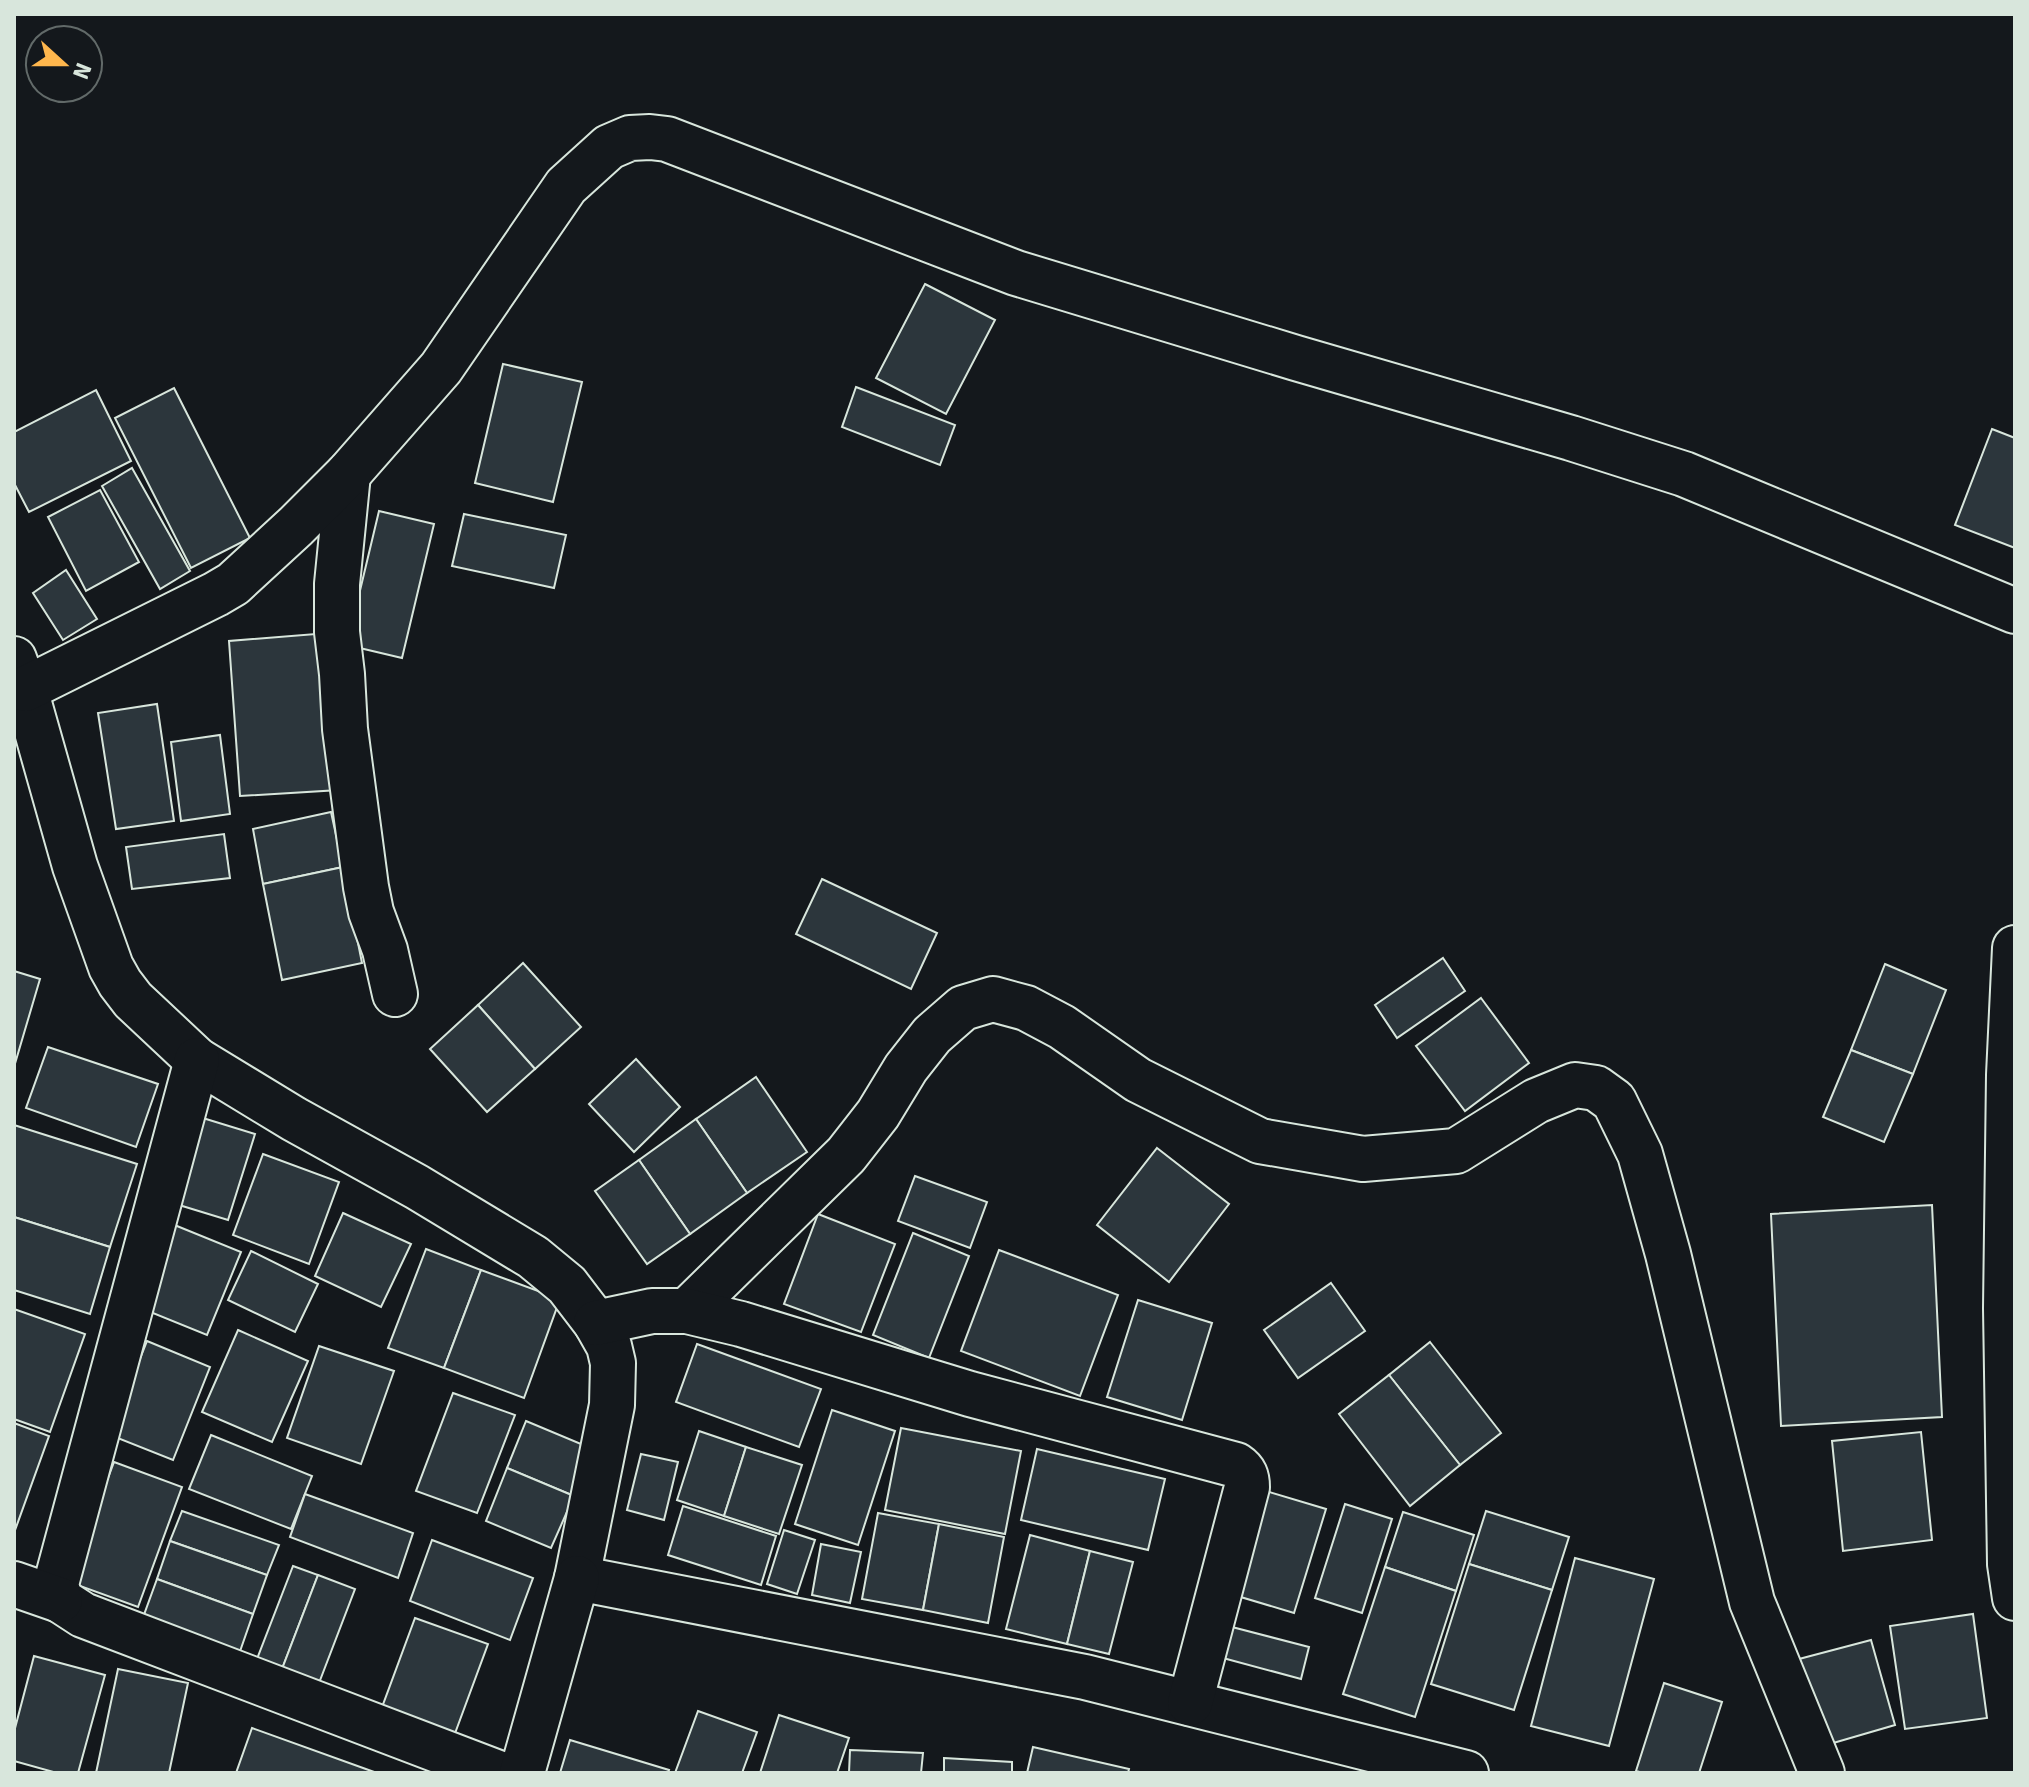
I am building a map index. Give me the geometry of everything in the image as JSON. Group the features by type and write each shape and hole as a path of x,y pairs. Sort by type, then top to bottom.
{"street":[{"path":"522,1773 577,1578 612,1405 613,1363 609,1346 567,1285 533,1257 197,1060 133,1000 111,967 75,866 19,674 233,584 348,474 441,368 566,186 609,147 630,138 667,139 1016,273 1684,474 2015,611"},
{"path":"348,474 337,584 337,632 345,729 366,887 395,994"},
{"path":"2014,955 2006,1308 2010,1564 2015,1598"},
{"path":"687,1311 846,1155 932,1035 963,1008 993,999 1026,1008 1062,1027 1138,1080 1260,1141 1363,1159 1456,1151 1536,1101 1575,1085 1596,1088 1614,1101 1640,1154 1668,1254 1752,1602 1822,1773"},
{"path":"60,1600 56,1584 197,1060"},
{"path":"596,1323 652,1311 687,1311 741,1324 970,1394 1214,1458 1243,1469 1247,1487 1190,1703"},
{"path":"577,1578 1085,1677 1466,1773"},
{"path":"14,1584 60,1600 83,1615 498,1773"}],"building":[{"path":"925,284 995,320 946,414 876,378"},
{"path":"503,364 582,382 553,502 475,483"},
{"path":"856,387 955,425 940,465 842,427"},
{"path":"174,388 250,538 191,568 115,418"},
{"path":"96,390 131,461 29,512 14,483 14,432"},
{"path":"1992,429 2015,438 2015,548 1955,525"},
{"path":"132,468 190,571 160,589 102,486"},
{"path":"100,490 139,562 86,591 48,517"},
{"path":"379,511 434,524 402,658 347,645"},
{"path":"464,514 566,535 554,588 452,566"},
{"path":"66,570 97,619 63,640 33,593"},
{"path":"328,633 339,790 240,796 229,641"},
{"path":"157,704 174,821 116,829 98,713"},
{"path":"220,735 230,814 181,821 171,742"},
{"path":"331,812 343,867 263,884 253,829"},
{"path":"224,834 230,878 132,889 126,847"},
{"path":"343,867 362,963 282,980 263,884"},
{"path":"822,879 937,933 911,989 796,934"},
{"path":"1443,958 1465,991 1397,1038 1375,1005"},
{"path":"523,963 581,1027 535,1069 478,1005"},
{"path":"1885,964 1946,990 1913,1074 1851,1050"},
{"path":"14,971 40,979 14,1067"},
{"path":"1481,998 1529,1063 1465,1111 1416,1046"},
{"path":"478,1005 535,1069 487,1112 430,1049"},
{"path":"48,1047 158,1084 136,1147 26,1108"},
{"path":"1851,1050 1913,1074 1884,1142 1823,1117"},
{"path":"636,1059 680,1107 634,1152 589,1104"},
{"path":"756,1077 807,1152 747,1193 696,1119"},
{"path":"193,1115 255,1134 228,1220 166,1201"},
{"path":"696,1119 747,1193 690,1234 639,1160"},
{"path":"14,1125 137,1164 110,1247 14,1217"},
{"path":"1157,1148 1229,1204 1169,1282 1097,1225"},
{"path":"263,1154 339,1182 309,1264 233,1235"},
{"path":"639,1160 690,1234 647,1264 595,1191"},
{"path":"915,1176 987,1202 970,1248 898,1221"},
{"path":"1932,1205 1942,1417 1781,1426 1771,1214"},
{"path":"343,1213 411,1244 381,1307 315,1276"},
{"path":"818,1214 895,1244 861,1332 784,1304"},
{"path":"14,1217 110,1247 90,1314 14,1290"},
{"path":"172,1224 241,1252 207,1335 138,1307"},
{"path":"913,1233 969,1256 929,1358 873,1335"},
{"path":"426,1249 481,1270 444,1368 388,1348"},
{"path":"999,1250 1118,1295 1080,1396 961,1351"},
{"path":"251,1251 318,1284 295,1332 228,1300"},
{"path":"481,1270 560,1299 524,1398 444,1368"},
{"path":"1331,1283 1365,1331 1298,1378 1264,1330"},
{"path":"1138,1300 1212,1323 1182,1420 1107,1397"},
{"path":"14,1309 85,1334 50,1432 14,1419"},
{"path":"238,1330 308,1361 272,1442 202,1412"},
{"path":"147,1341 210,1367 173,1460 110,1435"},
{"path":"1430,1342 1501,1433 1460,1465 1389,1375"},
{"path":"697,1344 821,1389 799,1447 676,1402"},
{"path":"319,1346 394,1371 361,1464 287,1438"},
{"path":"1389,1375 1460,1465 1410,1506 1339,1414"},
{"path":"453,1393 515,1415 477,1513 416,1491"},
{"path":"832,1410 895,1431 858,1545 795,1524"},
{"path":"526,1421 593,1449 574,1496 507,1468"},
{"path":"14,1423 49,1436 14,1533"},
{"path":"901,1428 1021,1451 1005,1534 885,1510"},
{"path":"699,1431 746,1447 724,1516 677,1500"},
{"path":"1921,1432 1932,1540 1843,1551 1832,1441"},
{"path":"211,1435 312,1476 291,1529 189,1489"},
{"path":"746,1447 802,1465 779,1534 724,1516"},
{"path":"1037,1449 1165,1479 1148,1550 1021,1520"},
{"path":"641,1454 678,1462 664,1520 627,1510"},
{"path":"114,1462 182,1487 138,1607 69,1582"},
{"path":"507,1468 574,1496 551,1548 486,1521"},
{"path":"1266,1491 1326,1509 1294,1613 1234,1595"},
{"path":"305,1494 413,1533 398,1578 290,1537"},
{"path":"1345,1504 1392,1519 1362,1613 1315,1598"},
{"path":"683,1506 776,1536 761,1585 668,1555"},
{"path":"182,1511 279,1545 267,1575 170,1541"},
{"path":"1486,1511 1569,1537 1552,1590 1469,1564"},
{"path":"1403,1512 1474,1535 1456,1591 1385,1567"},
{"path":"878,1513 939,1524 923,1610 862,1599"},
{"path":"939,1524 1004,1537 988,1623 923,1610"},
{"path":"784,1530 815,1540 797,1594 767,1584"},
{"path":"1030,1535 1090,1551 1067,1644 1006,1629"},
{"path":"432,1540 533,1578 510,1640 410,1601"},
{"path":"170,1541 267,1575 253,1614 157,1579"},
{"path":"821,1544 861,1552 850,1603 812,1595"},
{"path":"1090,1551 1133,1562 1109,1654 1067,1644"},
{"path":"1575,1558 1654,1579 1609,1746 1531,1726"},
{"path":"1469,1564 1552,1590 1514,1710 1431,1684"},
{"path":"293,1566 318,1575 282,1669 257,1659"},
{"path":"1385,1567 1456,1591 1415,1717 1343,1694"},
{"path":"318,1575 355,1589 319,1683 282,1669"},
{"path":"157,1579 253,1614 238,1657 141,1623"},
{"path":"1973,1614 1987,1718 1905,1729 1890,1626"},
{"path":"415,1618 488,1644 454,1736 381,1710"},
{"path":"1232,1627 1309,1647 1301,1679 1223,1658"},
{"path":"1871,1640 1895,1725 1823,1746 1799,1659"},
{"path":"34,1656 105,1675 78,1773 57,1773 14,1761 14,1732"},
{"path":"118,1669 188,1683 169,1773 96,1773"},
{"path":"1664,1683 1722,1702 1699,1773 1636,1771"},
{"path":"698,1711 757,1732 742,1773 675,1773"},
{"path":"779,1715 849,1738 837,1773 760,1773"},
{"path":"252,1728 377,1773 236,1773"},
{"path":"570,1740 669,1770 668,1773 560,1773"},
{"path":"1033,1747 1129,1769 1128,1773 1027,1773"},
{"path":"850,1750 923,1753 921,1773 849,1773"},
{"path":"944,1758 1012,1762 1012,1773 944,1773"}]}
